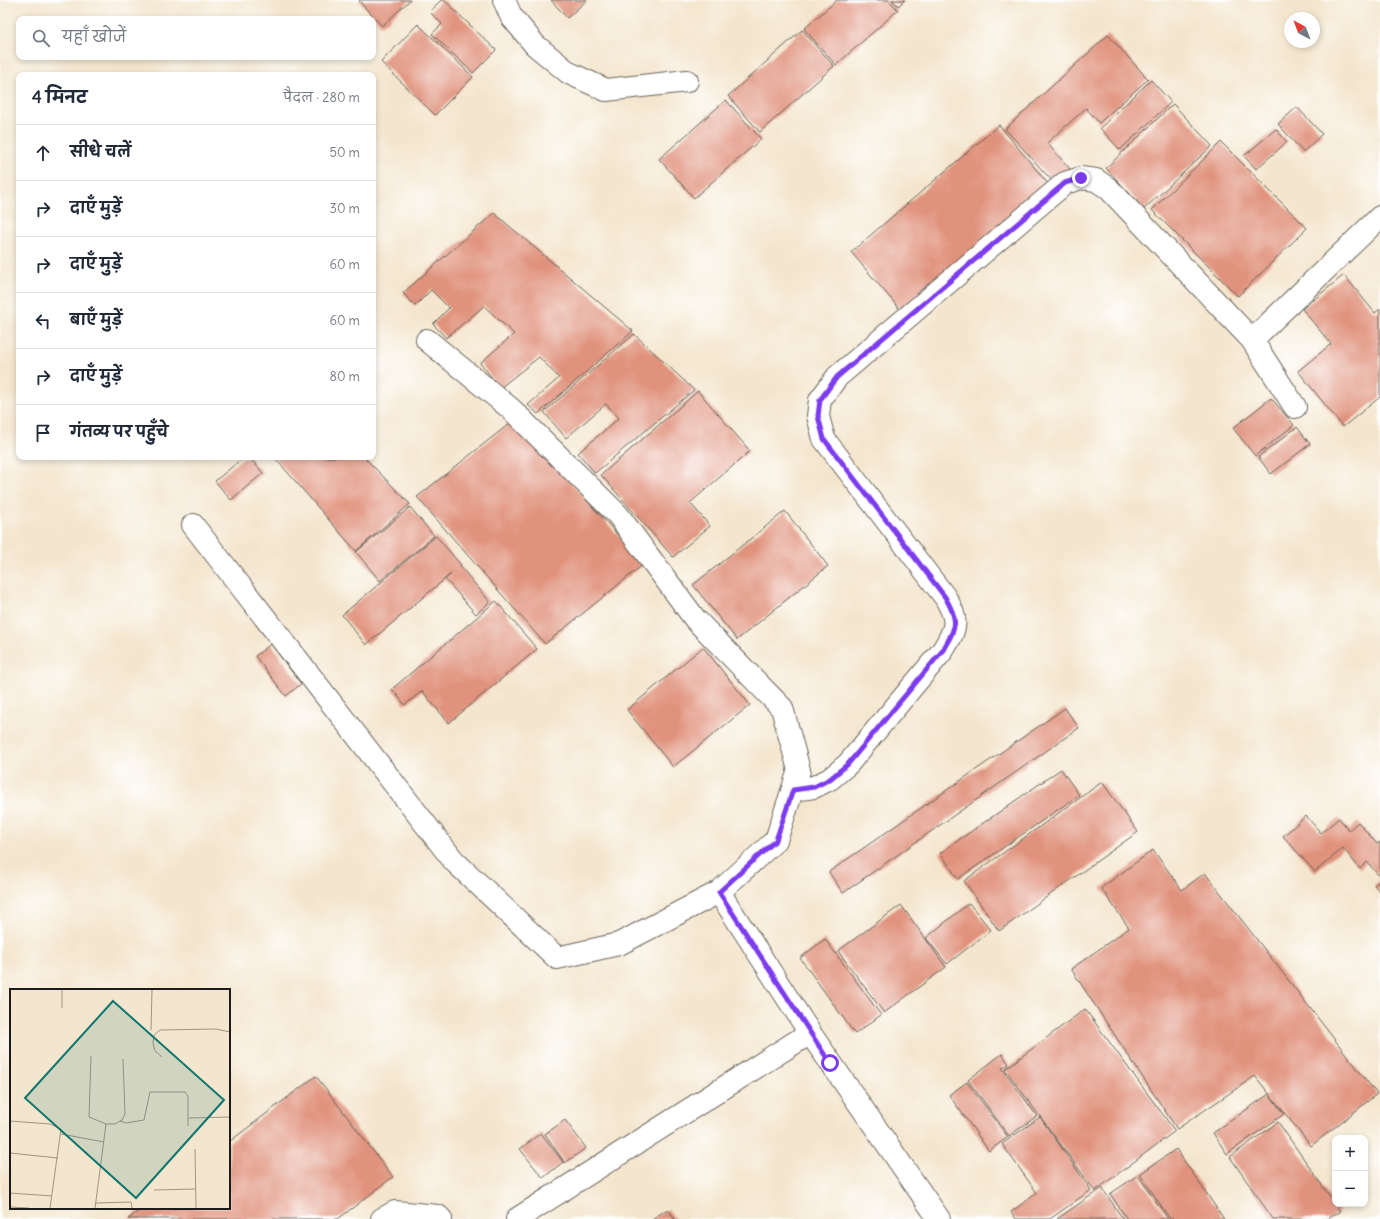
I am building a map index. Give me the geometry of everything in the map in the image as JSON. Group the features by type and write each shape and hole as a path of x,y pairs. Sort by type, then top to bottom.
{"street":[{"path":"504,0 511,16 535,45 569,73 606,90 688,81"},
{"path":"793,790 814,787 830,779 848,764 943,650 954,632 954,613 945,597 824,439 818,416 820,400 837,377 1065,183 1081,178 1096,180 1109,189 1252,340 1295,407"},
{"path":"1252,340 1380,217"},
{"path":"193,525 454,861 557,958 619,944 719,892 776,840 799,770 782,708 695,618 618,515 511,409 427,340"},
{"path":"719,892 810,1034 939,1219"},
{"path":"517,1219 810,1034"},
{"path":"382,1219 395,1212 438,1216 441,1219"}],"building":[{"path":"410,0 382,26 376,19 376,16 373,16 359,1"},
{"path":"441,0 444,0 496,50 473,73 432,34 442,24 430,12"},
{"path":"551,0 587,0 567,18"},
{"path":"837,0 889,0 898,10 836,65 804,29"},
{"path":"892,0 905,0 898,6"},
{"path":"418,24 473,77 435,115 381,62"},
{"path":"802,30 834,66 760,132 728,96"},
{"path":"1108,35 1148,79 1099,123 1086,108 1047,143 1071,170 1055,184 1005,129"},
{"path":"1151,80 1171,102 1120,150 1100,128"},
{"path":"726,100 761,139 694,198 659,159"},
{"path":"1173,104 1212,146 1144,209 1106,168"},
{"path":"1297,107 1322,134 1303,152 1278,124"},
{"path":"999,125 1050,186 903,313 851,252"},
{"path":"1276,129 1287,142 1256,169 1244,156"},
{"path":"1221,142 1307,228 1238,296 1152,210"},
{"path":"494,213 633,331 538,414 528,405 559,378 539,357 500,388 480,363 514,334 484,306 446,338 433,324 449,308 431,290 415,306 403,293"},
{"path":"1344,275 1375,313 1380,309 1380,397 1343,427 1298,371 1331,344 1302,309"},
{"path":"634,334 694,390 595,473 578,453 619,418 606,404 566,438 544,412"},
{"path":"698,391 750,451 690,503 710,526 673,557 601,475"},
{"path":"1271,398 1294,425 1255,456 1233,428"},
{"path":"514,420 644,564 545,644 417,497"},
{"path":"1297,427 1310,444 1271,474 1258,457"},
{"path":"240,460 252,460 263,473 231,500 215,481"},
{"path":"277,460 367,460 410,504 356,551"},
{"path":"410,507 434,536 380,581 356,552"},
{"path":"785,511 828,566 737,640 693,585"},
{"path":"436,536 490,602 476,614 445,579 452,573 366,645 342,615"},
{"path":"496,601 537,649 449,723 422,691 405,705 392,689"},
{"path":"271,644 301,684 286,696 255,656"},
{"path":"703,647 750,705 673,767 627,710"},
{"path":"1065,708 1079,728 843,893 829,872"},
{"path":"1061,769 1079,795 958,879 940,853"},
{"path":"1102,782 1138,832 999,931 964,881"},
{"path":"1306,816 1321,833 1339,818 1349,830 1358,822 1377,844 1380,842 1380,877 1367,862 1360,869 1343,848 1315,872 1283,836"},
{"path":"1153,850 1182,890 1205,873 1377,1094 1311,1146 1255,1076 1177,1129 1071,969 1129,928 1101,888"},
{"path":"1380,880 1380,892 1374,885"},
{"path":"969,903 991,930 947,964 926,938"},
{"path":"901,905 946,967 884,1013 838,951"},
{"path":"825,939 881,1015 855,1034 800,958"},
{"path":"1085,1009 1175,1131 1095,1191 1005,1069"},
{"path":"1002,1054 1009,1064 1002,1068 1037,1116 1009,1136 968,1080"},
{"path":"316,1076 393,1177 338,1219 128,1219 142,1209 230,1209 230,1141"},
{"path":"967,1082 1008,1137 989,1151 949,1095"},
{"path":"1269,1094 1284,1114 1227,1154 1213,1133"},
{"path":"1040,1117 1091,1190 1050,1219 1016,1219 1011,1212 1037,1193 1002,1144"},
{"path":"565,1120 586,1148 565,1163 545,1134"},
{"path":"1278,1122 1332,1200 1332,1207 1337,1207 1340,1211 1328,1219 1273,1219 1230,1157"},
{"path":"541,1133 563,1162 543,1178 520,1149"},
{"path":"1176,1149 1224,1219 1170,1219 1140,1174"},
{"path":"1138,1175 1168,1219 1127,1219 1110,1194"},
{"path":"1102,1188 1123,1219 1057,1219"},
{"path":"668,1209 675,1219 652,1219"}],"route":[{"path":"830,1063 719,892 776,840 793,790 814,787 830,779 848,764 943,650 954,632 954,613 945,597 824,439 818,416 820,400 837,377 1065,183 1081,178"}]}
